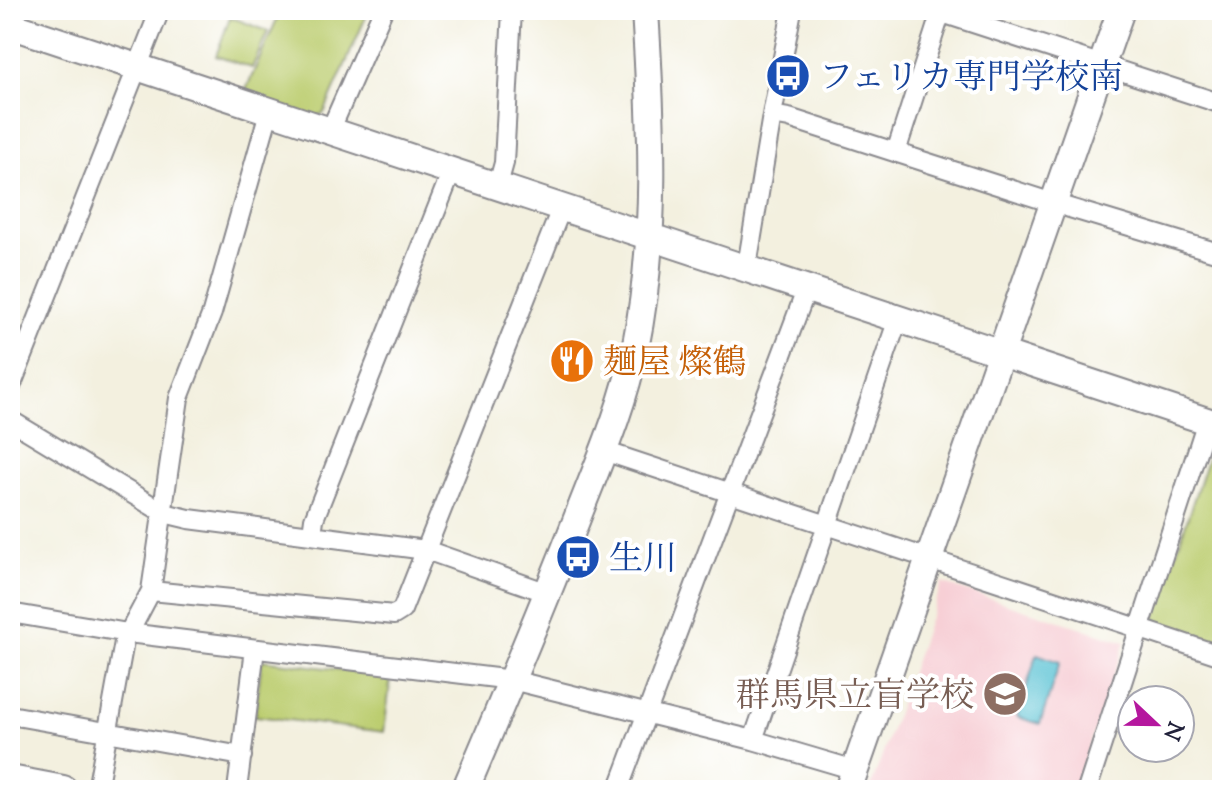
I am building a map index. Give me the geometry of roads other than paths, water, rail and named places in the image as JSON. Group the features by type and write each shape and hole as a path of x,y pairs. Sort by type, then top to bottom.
{"main road":[{"path":"10,780 63,790"}],"street":[{"path":"10,389 160,10"},
{"path":"330,131 383,10"},
{"path":"497,188 504,163 512,10"},
{"path":"465,790 604,451 633,359 649,236 651,129 645,10"},
{"path":"744,267 749,254 792,10"},
{"path":"10,613 128,633 512,680 753,740 852,780 1121,10"},
{"path":"896,152 937,11 1222,104"},
{"path":"10,25 1214,424 1140,629 1087,790"},
{"path":"97,790 106,732 128,633 151,591 179,398 212,313 269,112"},
{"path":"772,115 1222,254"},
{"path":"312,534 314,519 451,173"},
{"path":"151,591 394,615 402,610 561,209"},
{"path":"618,790 807,288"},
{"path":"753,740 898,319"},
{"path":"10,420 164,513 189,519 426,550 548,593"},
{"path":"604,451 1222,656"},
{"path":"237,790 255,649"},
{"path":"10,715 242,756"}],"water":[{"path":"1037,654 1060,662 1040,724 1017,717"}],"place":[{"name":"フェリカ専門学校南","path":"788,76"},
{"name":"麺屋 燦鶴","path":"572,361"},
{"name":"生川","path":"578,557"},
{"name":"群馬県立盲学校","path":"1005,694"}]}
